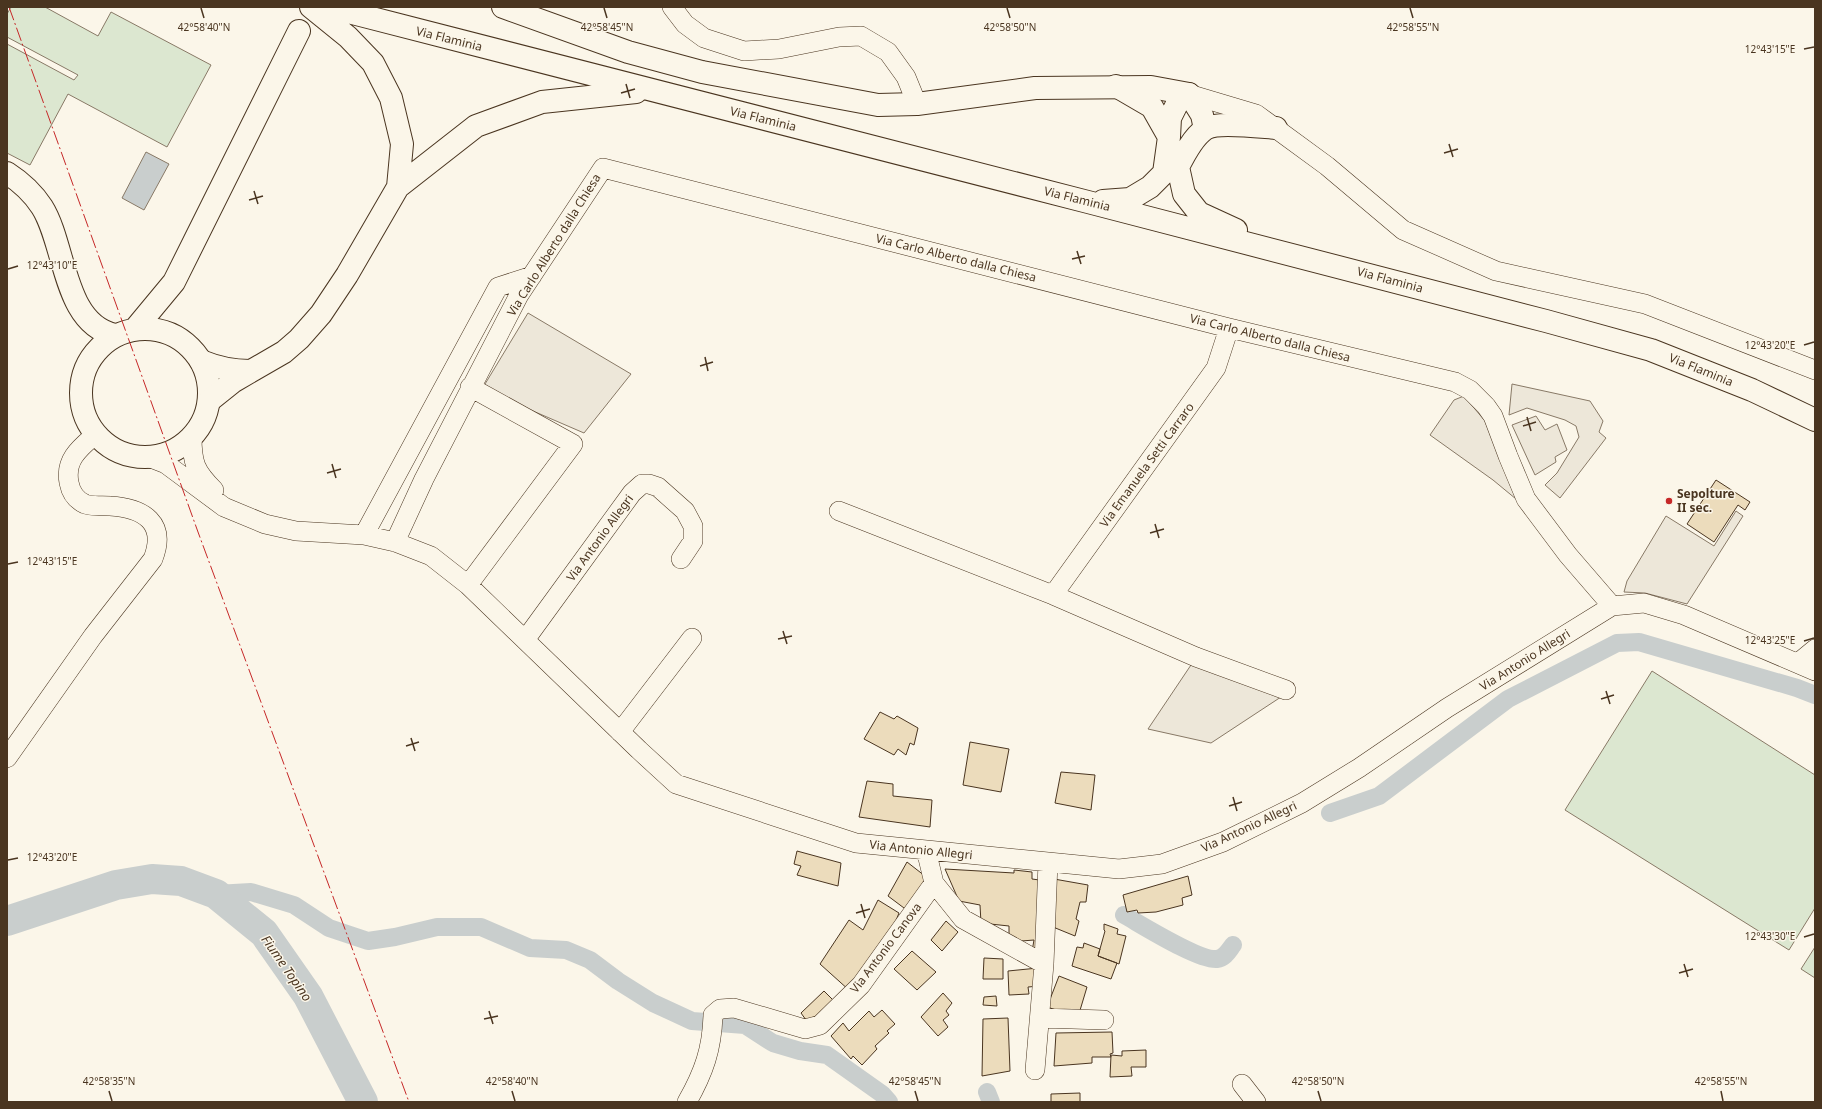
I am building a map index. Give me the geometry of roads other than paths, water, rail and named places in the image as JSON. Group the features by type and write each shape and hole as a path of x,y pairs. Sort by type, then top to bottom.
{"main road":[{"path":"311,7 348,37 372,63 391,98 402,144 398,187"},
{"name":"Via Flaminia","path":"329,7 1262,247 1651,350 1752,390 1815,420"},
{"path":"503,7 628,52 702,72 878,105 917,104 1035,88 1116,86 1151,87 1189,94 1202,116 1206,129"},
{"path":"180,338 170,318 168,305 174,282 299,31"},
{"path":"1116,86 1152,108 1169,137"},
{"path":"209,401 221,390 250,371 284,352 299,339 321,314 347,275 398,187 476,126 542,102 651,90"},
{"path":"1088,202 1130,199 1150,187 1164,173 1170,118 1178,102 1189,94"},
{"path":"1262,247 1234,229 1199,213 1184,194 1178,167 1187,150 1206,129 1234,124 1276,128"},
{"path":"7,173 29,189 42,207 50,223 73,293 85,316 89,334 90,352 80,388 82,404 89,425 96,434 113,448 125,454 148,457 172,452 192,436 204,420 209,401 207,375 201,361 189,346 180,338 158,329 125,332 99,330 85,316"},
{"path":"88,362 100,347 125,332 174,282"},
{"path":"201,361 221,369 250,371"}],"street":[{"path":"673,8 685,24 704,38 744,51 779,49 839,37 861,36 888,52 906,77 917,104"},
{"path":"1189,94 1256,114 1328,166 1403,230 1496,271 1645,304 1815,370"},
{"name":"Via Carlo Alberto dalla Chiesa","path":"395,542 424,479 519,295 603,168 1228,328 1455,382 1470,390 1481,400 1493,416 1526,499 1568,555 1612,606"},
{"path":"364,534 498,287 532,276"},
{"name":"Via Emanuela Setti Carraro","path":"1053,595 1216,368 1228,328"},
{"path":"468,585 573,444 470,388"},
{"path":"7,758 93,636 153,559 158,546 159,536 154,525 147,517 137,511 122,507 85,504 76,498 71,489 68,480 69,467 73,457 81,447 96,434"},
{"path":"192,436 194,462 199,475 214,490 234,505 265,524"},
{"path":"148,457 166,464 224,507 265,524"},
{"name":"Via Antonio Allegri","path":"525,640 632,493 642,484 649,484 658,487 685,510 693,526 693,542 682,559"},
{"path":"839,511 1053,595 1196,657 1286,690"},
{"name":"Via Antonio Allegri","path":"265,524 296,530 364,534 415,548 431,556 468,585 676,784 856,843 1119,869 1162,864 1222,842 1308,799 1359,768 1447,708 1612,606 1644,603 1684,615 1815,671"},
{"path":"620,732 692,638"},
{"path":"1798,663 1815,648"},
{"path":"926,850 934,883 963,919 1044,964"},
{"path":"1035,1070 1044,964 1048,862"},
{"name":"Via Antonio Canova","path":"687,1102 702,1076 712,1035 713,1015 720,1010 734,1008 805,1028 820,1025 861,986 934,883"},
{"path":"1040,1018 1104,1020"},
{"path":"1242,1084 1256,1102"}],"waterway":[{"path":"1330,813 1379,796 1508,699 1617,643 1639,642 1797,688 1815,695"},
{"name":"Fiume Topino","path":"7,921 116,885 152,879 181,881 216,894 264,933 308,996 363,1102"},
{"path":"216,894 251,892 294,905 329,928 368,941 395,937 437,927 481,927 530,948 566,950 590,960 618,981 653,1003 692,1021 745,1025 773,1043 800,1051 827,1055 882,1094 889,1102"},
{"path":"1124,915 1184,949 1209,958 1217,959 1222,957 1233,945"},
{"path":"987,1092 991,1102"}],"place":[{"name":"Sepolture II sec.","path":"1669,501"}]}
